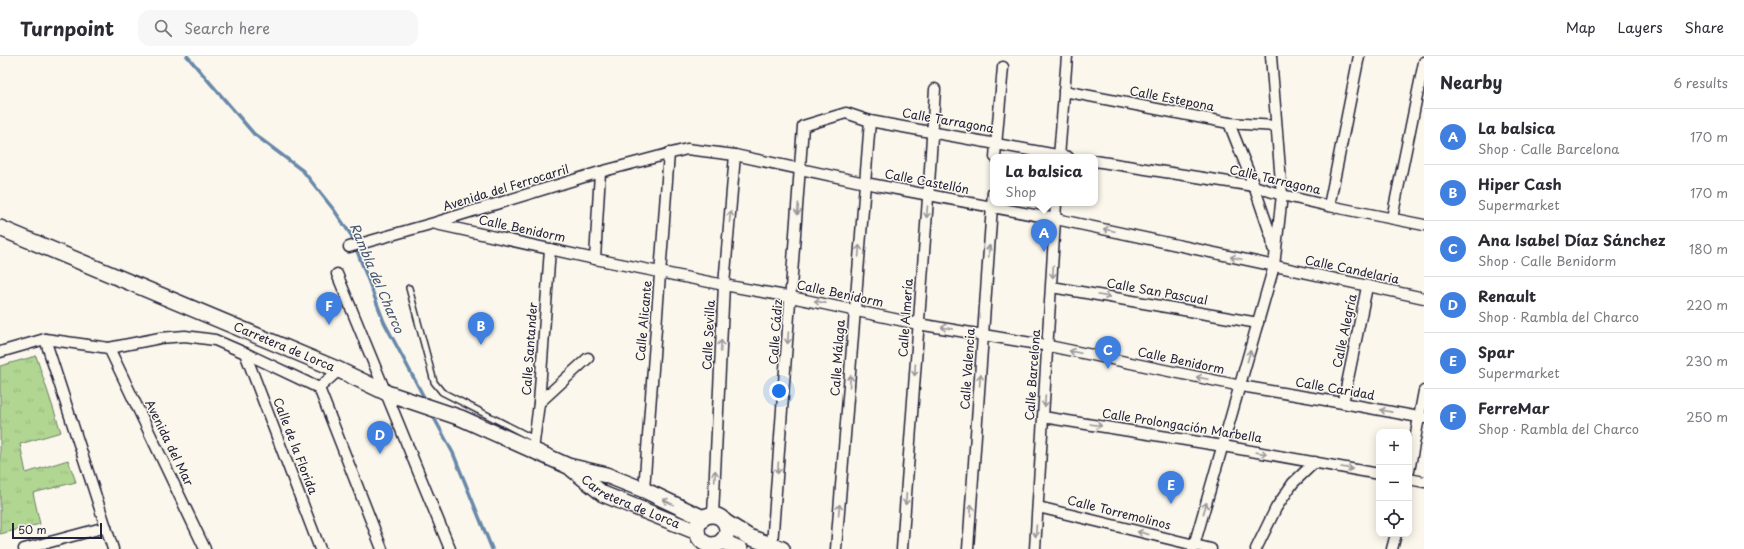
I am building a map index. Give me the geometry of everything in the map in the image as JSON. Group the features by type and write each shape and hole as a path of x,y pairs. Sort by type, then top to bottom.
{"main road":[{"name":"Carretera de Lorca","path":"0,228 339,370 391,395 533,444 568,466 602,494 710,522"},
{"name":"Carretera de Lorca","path":"568,466 606,475 644,490 710,522 777,547"},
{"path":"715,545 726,536 727,531 710,522 701,540 715,545 740,549"}],"street":[{"path":"1062,154 1064,91 1067,56"},
{"path":"1194,547 1274,266 1282,195 1271,56"},
{"path":"1329,206 1359,56"},
{"path":"1392,218 1424,62"},
{"path":"995,154 1003,67"},
{"name":"Calle Almería","path":"902,549 935,89"},
{"name":"Calle Estepona","path":"1064,91 1229,123 1276,126"},
{"name":"Calle Tarragona","path":"801,170 803,126 846,113 870,121 932,131 1048,154"},
{"name":"Calle Málaga","path":"836,549 870,121"},
{"path":"1229,123 1254,186 1272,239 1274,266"},
{"name":"Calle Castellón","path":"670,153 687,149 734,155 865,183 1056,219 1274,266"},
{"name":"Avenida del Ferrocarril","path":"349,247 434,223 600,172 670,153"},
{"name":"Calle Alicante","path":"644,490 670,153"},
{"name":"Calle Sevilla","path":"710,522 724,285 734,155"},
{"name":"Calle Tarragona","path":"1098,161 1254,186 1282,195 1329,206 1424,225"},
{"name":"Calle Cádiz","path":"777,547 791,297 801,170"},
{"path":"595,259 600,172"},
{"name":"Calle Barcelona","path":"1035,549 1056,206"},
{"name":"Calle Valencia","path":"968,549 992,208"},
{"name":"Calle Benidorm","path":"434,223 595,259 791,297 918,324 1048,346 1241,386"},
{"name":"Calle Santander","path":"533,444 539,403 550,249"},
{"name":"Calle Candelaria","path":"1274,266 1424,298"},
{"path":"337,274 391,395 450,549"},
{"name":"Calle San Pascual","path":"1052,287 1258,323"},
{"name":"Calle Alegría","path":"1343,403 1367,287"},
{"path":"0,352 45,339 109,348 160,338 185,336 215,340 319,388 382,549"},
{"path":"45,339 113,549"},
{"name":"Avenida del Mar","path":"109,348 205,549"},
{"name":"Calle de la Florida","path":"245,353 320,549"},
{"path":"539,403 588,358"},
{"path":"319,388 339,370"},
{"name":"Calle Caridad","path":"1241,386 1421,418"},
{"path":"1410,465 1421,418 1424,391"},
{"name":"Calle Prolongación Marbella","path":"1043,417 1223,446 1376,473"},
{"path":"1256,549 1276,508 1293,483 1315,462"},
{"path":"1412,480 1424,482"},
{"name":"Calle Torremolinos","path":"1038,507 1194,547 1211,549"},
{"path":"24,549 106,528"},
{"path":"1392,549 1395,537"}],"lane":[{"path":"409,288 434,382 442,392 533,444"}],"green space":[{"path":"36,356 61,432 20,444 26,473 68,460 76,482 33,493 40,524 0,534 0,366"}],"waterway":[{"name":"Rambla del Charco","path":"187,56 254,134 303,171 334,210 351,235 384,322 426,401"},
{"name":"Rambla del Charco","path":"432,414 453,453 492,549"}],"place":[{"name":"La balsica","path":"1044,252"},
{"name":"FerreMar","path":"329,325"},
{"name":"Hiper Cash","path":"481,345"},
{"name":"Ana Isabel Díaz Sánchez","path":"1108,369"},
{"name":"Renault","path":"380,454"},
{"name":"Spar","path":"1171,504"}]}
